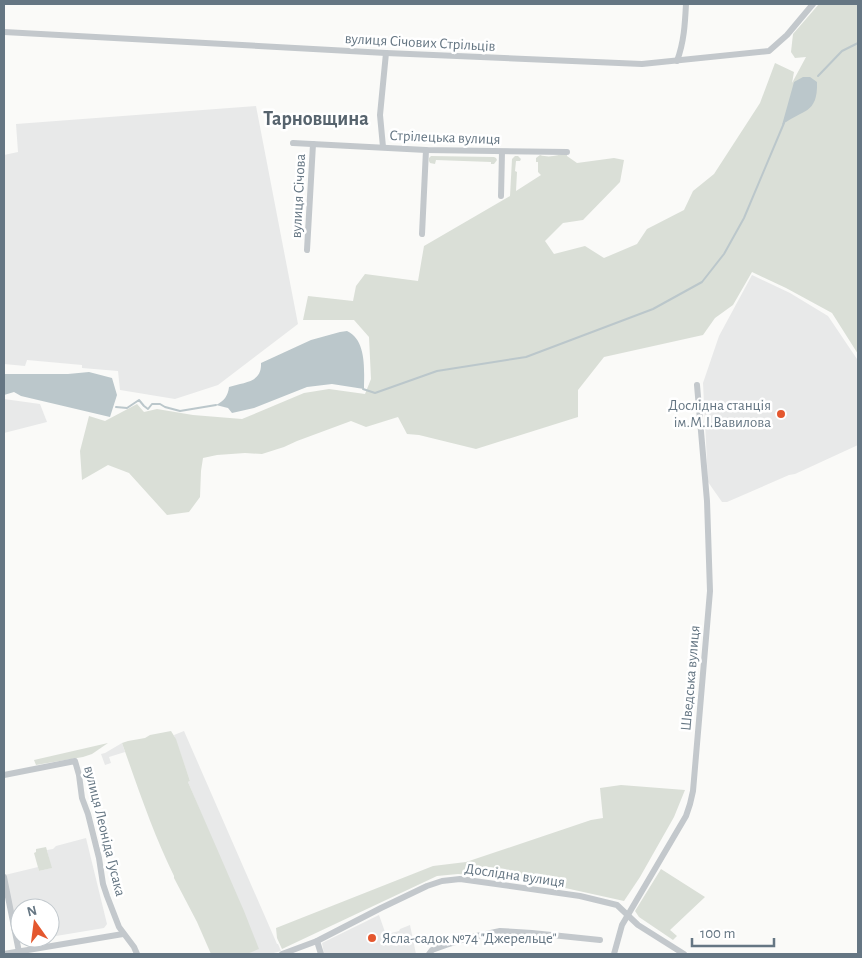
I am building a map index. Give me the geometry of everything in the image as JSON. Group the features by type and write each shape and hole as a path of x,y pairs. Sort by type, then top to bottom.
{"street":[{"path":"677,61 685,28 686,4"},
{"name":"вулиця Січових Стрільців","path":"4,32 386,53 642,64 769,51 787,35 813,4"},
{"path":"383,147 380,115 386,53"},
{"name":"Стрілецька вулиця","path":"293,143 426,150 567,152"},
{"name":"вулиця Січова","path":"307,250 313,144"},
{"path":"422,234 426,150"},
{"path":"501,196 502,152"},
{"name":"Шведська вулиця","path":"614,954 622,925 686,816 693,791 710,591 707,501 697,385"},
{"name":"вулиця Леоніда Гусака","path":"4,775 75,761 80,775 82,795 99,858 104,886 119,927 124,934"},
{"path":"4,877 19,952"},
{"name":"Дослідна вулиця","path":"282,954 317,942 436,882 465,879 562,894 617,905 638,925 684,954"},
{"path":"428,954 432,950 446,945 500,931 600,940"},
{"path":"4,954 124,934 137,954"},
{"path":"317,942 321,954"}],"shaded area":[{"path":"819,4 858,4 858,354 832,313 752,272 733,305 715,318 703,335 604,357 578,390 578,417 476,449 419,435 407,434 398,417 366,427 351,421 262,454 245,453 203,458 200,497 189,512 167,515 129,473 108,465 82,480 80,451 89,416 105,421 137,404 144,412 157,409 193,415 242,419 304,393 329,389 365,394 371,379 369,337 354,320 303,320 308,296 353,301 356,286 365,274 418,281 424,246 510,196 512,159 515,156 521,159 516,161 516,191 541,175 538,172 538,162 536,162 536,158 540,155 553,156 567,152 567,156 577,163 614,158 624,160 620,182 583,220 563,223 545,241 554,254 585,246 604,258 637,244 647,229 684,210 693,191 714,174 760,103 775,63 794,72 792,83 806,57 795,58 791,52 793,34"},
{"path":"803,77 810,77 817,82 815,100 807,110 782,125 794,82"},
{"path":"256,106 298,324 218,385 175,399 120,390 118,371 82,368 82,365 27,360 25,366 4,364 4,155 18,152 16,124"},
{"path":"431,156 494,157 497,160 494,164 491,164 491,162 436,160 435,164 429,161"},
{"name":"Дослідна станція ім.М.І.Вавилова","path":"752,275 790,293 828,316 857,359 858,445 795,474 727,502 722,502 708,482 703,383 719,336"},
{"path":"347,331 358,341 361,349 364,365 364,389 332,384 307,387 254,408 232,413 228,408 216,405 225,398 229,387 251,381 255,378 261,370 261,363 311,340"},
{"path":"89,372 112,378 117,395 110,417 21,396 14,392 4,395 4,374 68,374"},
{"path":"4,399 40,404 47,422 4,433"},
{"path":"171,731 176,739 190,781 188,782 259,949 247,954 211,954 159,843 122,743"},
{"path":"184,731 281,951 270,954 246,953 258,949 188,782 190,781 174,735"},
{"path":"108,743 92,754 83,757 36,765 34,760"},
{"path":"122,743 125,752 109,757 111,763 105,765 101,754"},
{"path":"621,785 685,790 674,817 624,901 520,878 458,874 437,876 282,949 277,938 276,928 433,866 466,862 591,820 603,818 600,788"},
{"path":"86,838 107,924 104,928 60,935 60,898 10,898 5,875 38,867 39,871 51,868 47,850"},
{"path":"46,847 52,868 39,871 34,853 36,849"},
{"path":"661,869 705,897 670,930 677,936 673,940 639,917 635,911"},
{"name":"Ясла-садок №74 \"Джерельце\"","path":"379,915 385,932 399,931 410,925 416,954 324,954 322,943"}],"waterway":[{"path":"818,76 842,51 858,43"},
{"path":"363,389 375,393 437,371 526,357 653,309 702,282 724,254 744,218 784,123"},
{"path":"116,407 127,408 139,400 148,409 152,404 160,404 180,411 216,405"}],"place":[{"name":"Дослідна станція ім.М.І.Вавилова","path":"781,414"},
{"name":"Ясла-садок №74 \"Джерельце\"","path":"372,938"}],"district":[{"name":"Тарновщина","path":"316,118"}]}
